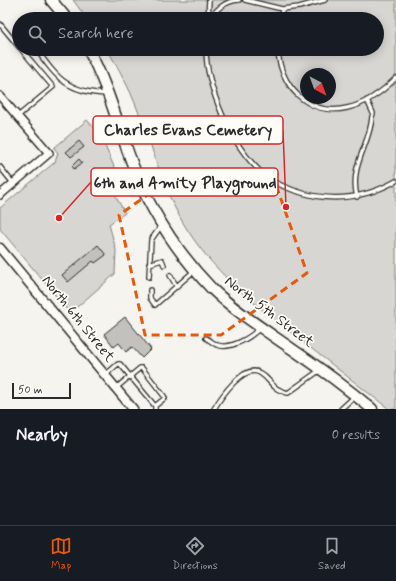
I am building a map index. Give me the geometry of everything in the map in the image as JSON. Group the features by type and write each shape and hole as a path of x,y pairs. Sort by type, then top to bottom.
{"main road":[{"path":"51,0 57,12"},
{"name":"North 5th Street","path":"92,56 104,81 136,175 162,225 195,270 233,307 321,369 372,409"}],"street":[{"path":"0,96 49,153 0,195"},
{"name":"North 6th Street","path":"0,248 133,409"}],"lane":[{"path":"208,12 209,0"},
{"path":"215,12 222,5 238,0"},
{"path":"245,0 255,1 282,10 325,0"},
{"path":"0,24 12,38"},
{"path":"18,116 53,87 27,56"},
{"path":"41,56 57,76 67,84 90,93 109,95"},
{"path":"206,56 214,95 240,148 256,167 275,182 299,192 329,198 357,197 383,188 396,181"},
{"path":"278,56 279,63 286,80 295,93 307,103 318,107 335,110 347,108 367,100 382,91 396,78"},
{"path":"357,197 354,186 355,175 373,112 367,100"},
{"path":"0,168 13,183"},
{"path":"149,277 151,240 162,225"},
{"path":"149,264 162,260 164,265"},
{"path":"150,290 150,298 155,305 195,270"},
{"path":"170,275 177,287"},
{"path":"206,338 217,345 231,344 243,341 253,335 261,327"},
{"path":"105,375 120,364 130,376 155,407 165,398 142,368 140,368 130,376 116,388"},
{"path":"214,409 223,394 246,372 255,371 260,373 277,390 288,393 321,369"},
{"path":"341,409 356,396"}],"highlighted area":[{"path":"173,177 276,185 307,273 221,335 145,335 119,215"}],"shaded area":[{"path":"73,0 396,0 396,409 389,409 265,312 234,285 206,255 193,239 175,208 163,181 131,95 111,56 384,56 384,12 82,12"},
{"path":"87,120 100,134 123,188 116,197 125,213 109,224 116,250 115,274 70,313 0,229 0,208 55,162 58,153 54,148"}],"building":[{"path":"79,141 84,147 71,157 66,152"},
{"path":"79,159 82,163 74,169 72,166"},
{"path":"98,245 106,255 95,263 93,261 68,282 62,275"},
{"path":"125,317 151,349 142,358 132,347 126,352 119,343 114,347 104,334"}],"place":[{"name":"Charles Evans Cemetery","path":"286,207"},
{"name":"6th and Amity Playground","path":"59,218"}]}
